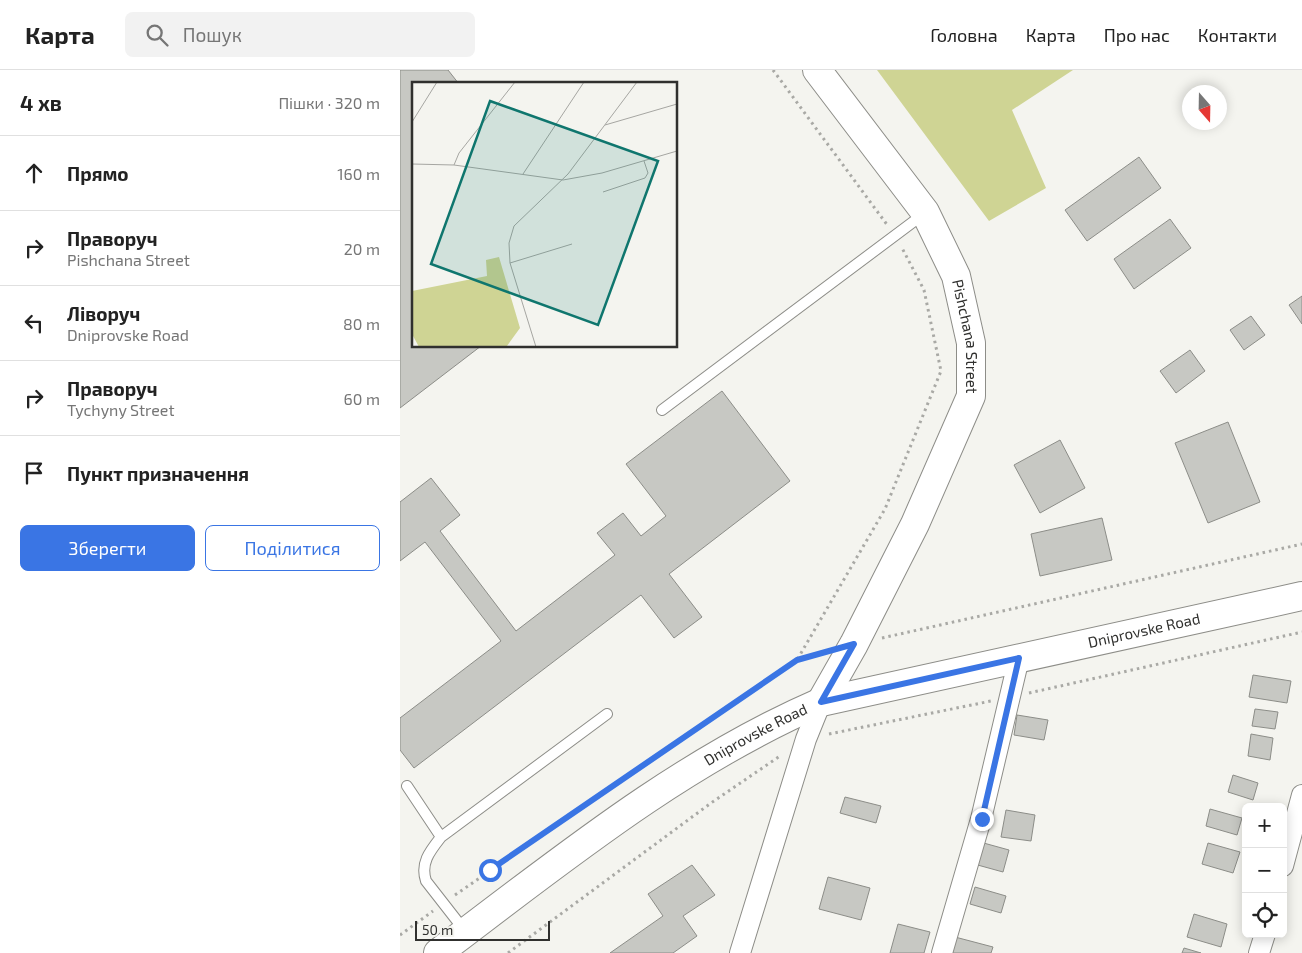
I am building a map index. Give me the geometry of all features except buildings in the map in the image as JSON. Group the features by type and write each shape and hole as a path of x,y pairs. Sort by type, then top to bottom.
{"street":[{"name":"Pishchana Street","path":"817,70 926,212 956,276 971,343 971,396 915,524 854,644 821,702"},
{"name":"Dniprovske Road","path":"438,953 646,798 777,721 821,702 1302,596"},
{"path":"942,953 982,819 1019,658"},
{"path":"740,953 806,739 821,702"},
{"path":"1287,851 1302,796"},
{"path":"1259,953 1264,938"}],"lane":[{"path":"662,410 926,212"},
{"path":"465,932 426,881 423,872 424,862 441,837 607,714"},
{"path":"407,786 441,837"}],"path":[{"path":"772,70 895,235 924,290 941,371 885,509 797,660"},
{"path":"400,935 442,904 797,660 854,644 1302,544"},
{"path":"508,953 711,803 806,739 1010,697 1302,632"}],"green space":[{"path":"877,70 1073,70 1012,110 1046,188 989,221"}],"route":[{"path":"490,870 797,660 854,644 821,702 1019,658 982,819"}]}
